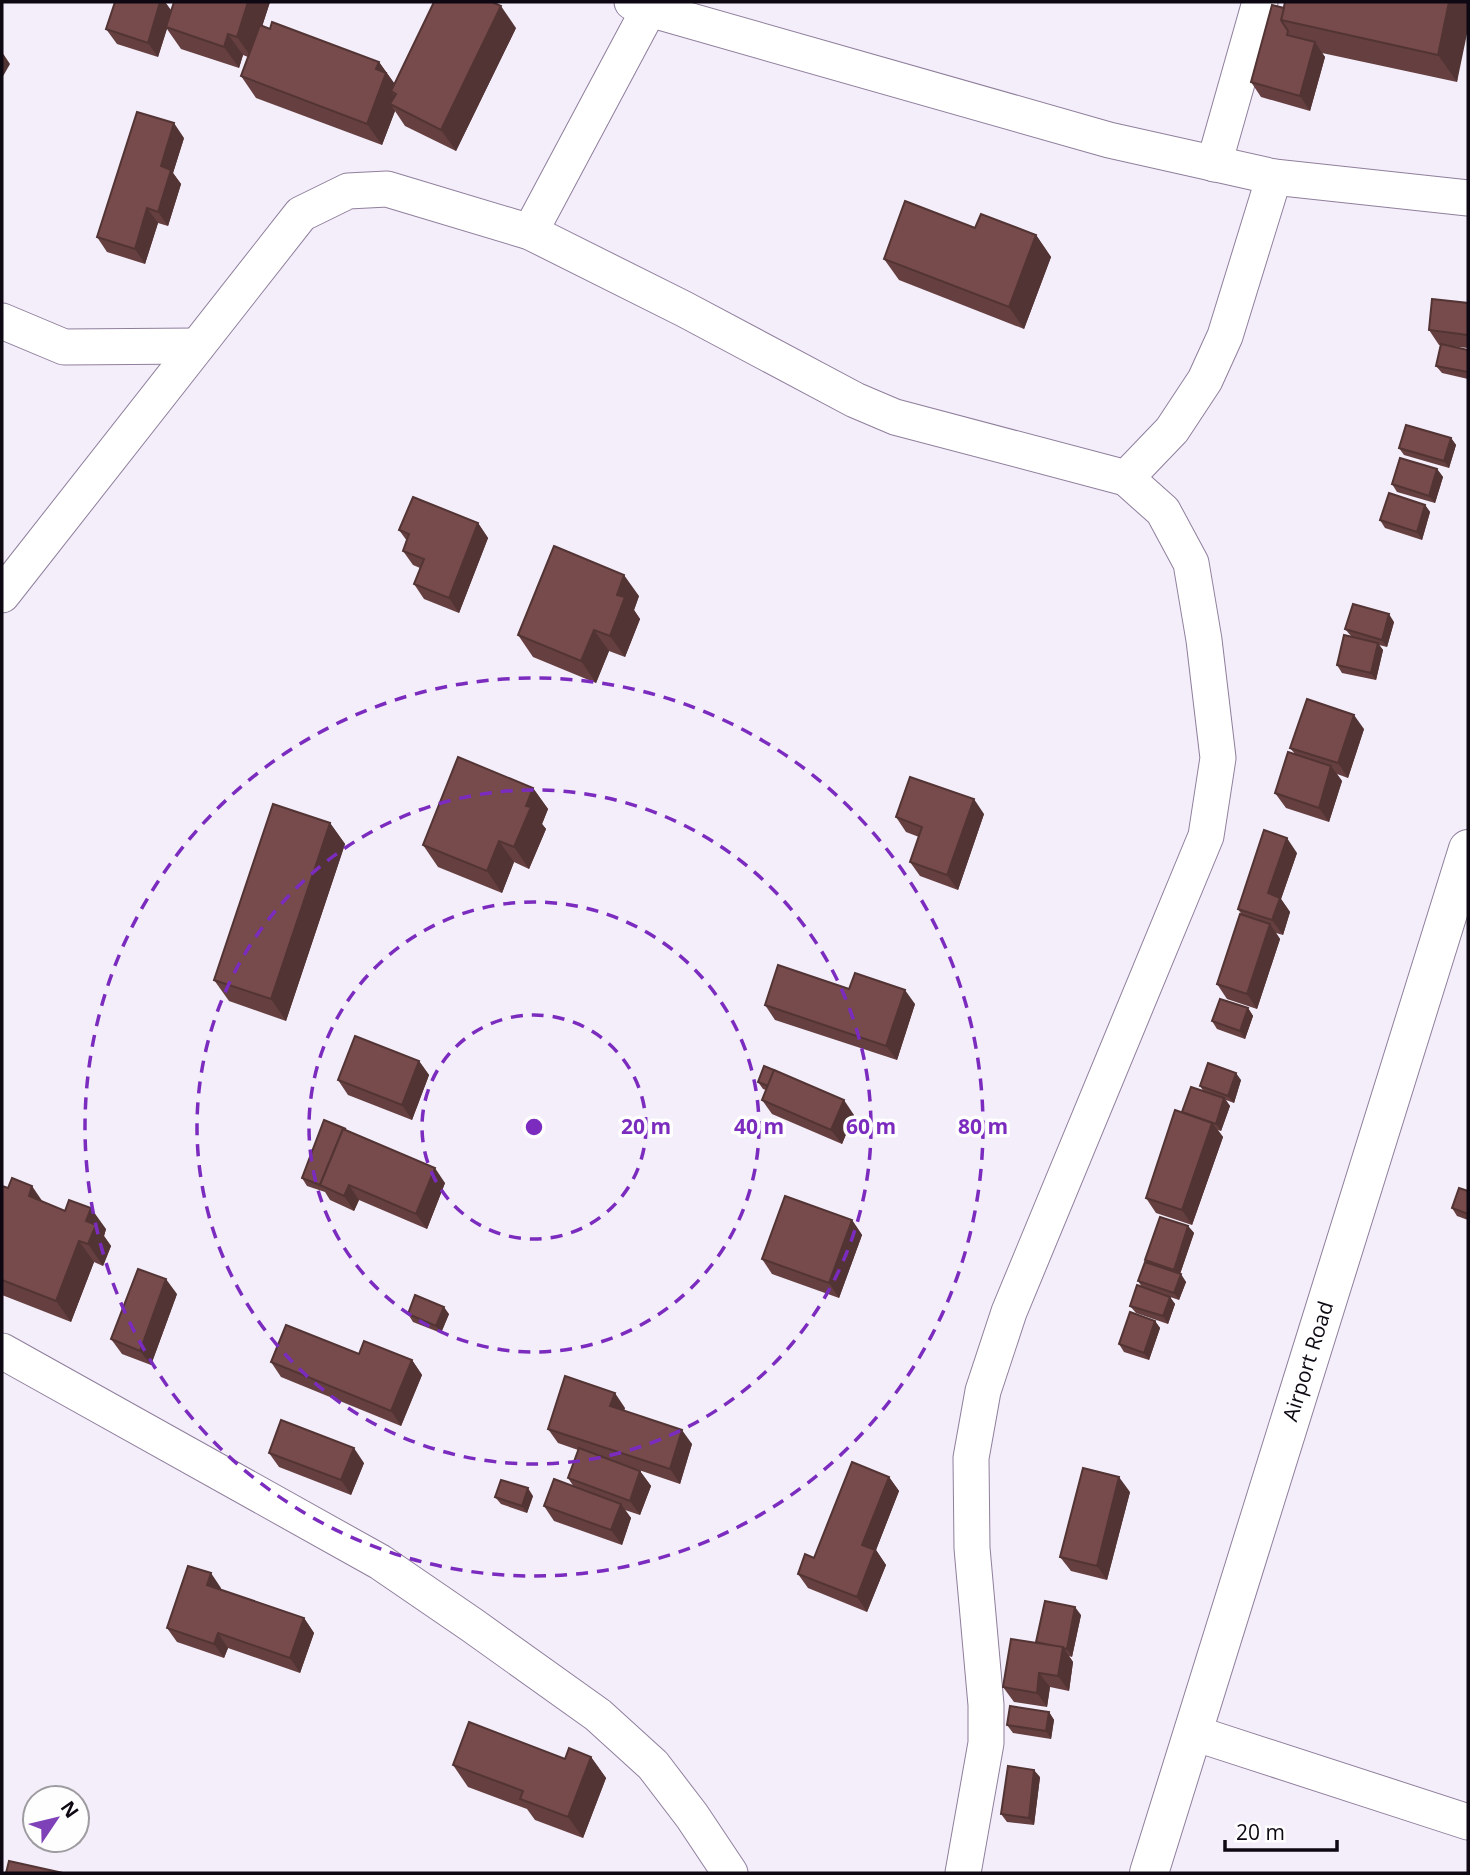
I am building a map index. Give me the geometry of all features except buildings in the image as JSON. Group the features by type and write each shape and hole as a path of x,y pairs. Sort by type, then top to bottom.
{"highway":[{"name":"Airport Road","path":"1149,1873 1468,849"}],"street":[{"path":"1214,164 1260,2"},
{"path":"530,232 640,5 1109,140 1274,177 1468,198"},
{"path":"1126,478 1171,429 1205,380 1225,336 1274,177"},
{"path":"2,595 301,214 348,191 387,189 530,232 684,309 855,400 895,417 1126,478 1163,511 1191,563 1204,640 1218,758 1206,836 1009,1312 983,1391 971,1458 972,1548 986,1705 986,1743 963,1873"},
{"path":"2,321 64,347 197,346"},
{"path":"2,1351 380,1562 507,1650 597,1715 653,1765 692,1816 730,1873"},
{"path":"1194,1733 1468,1822"}]}
